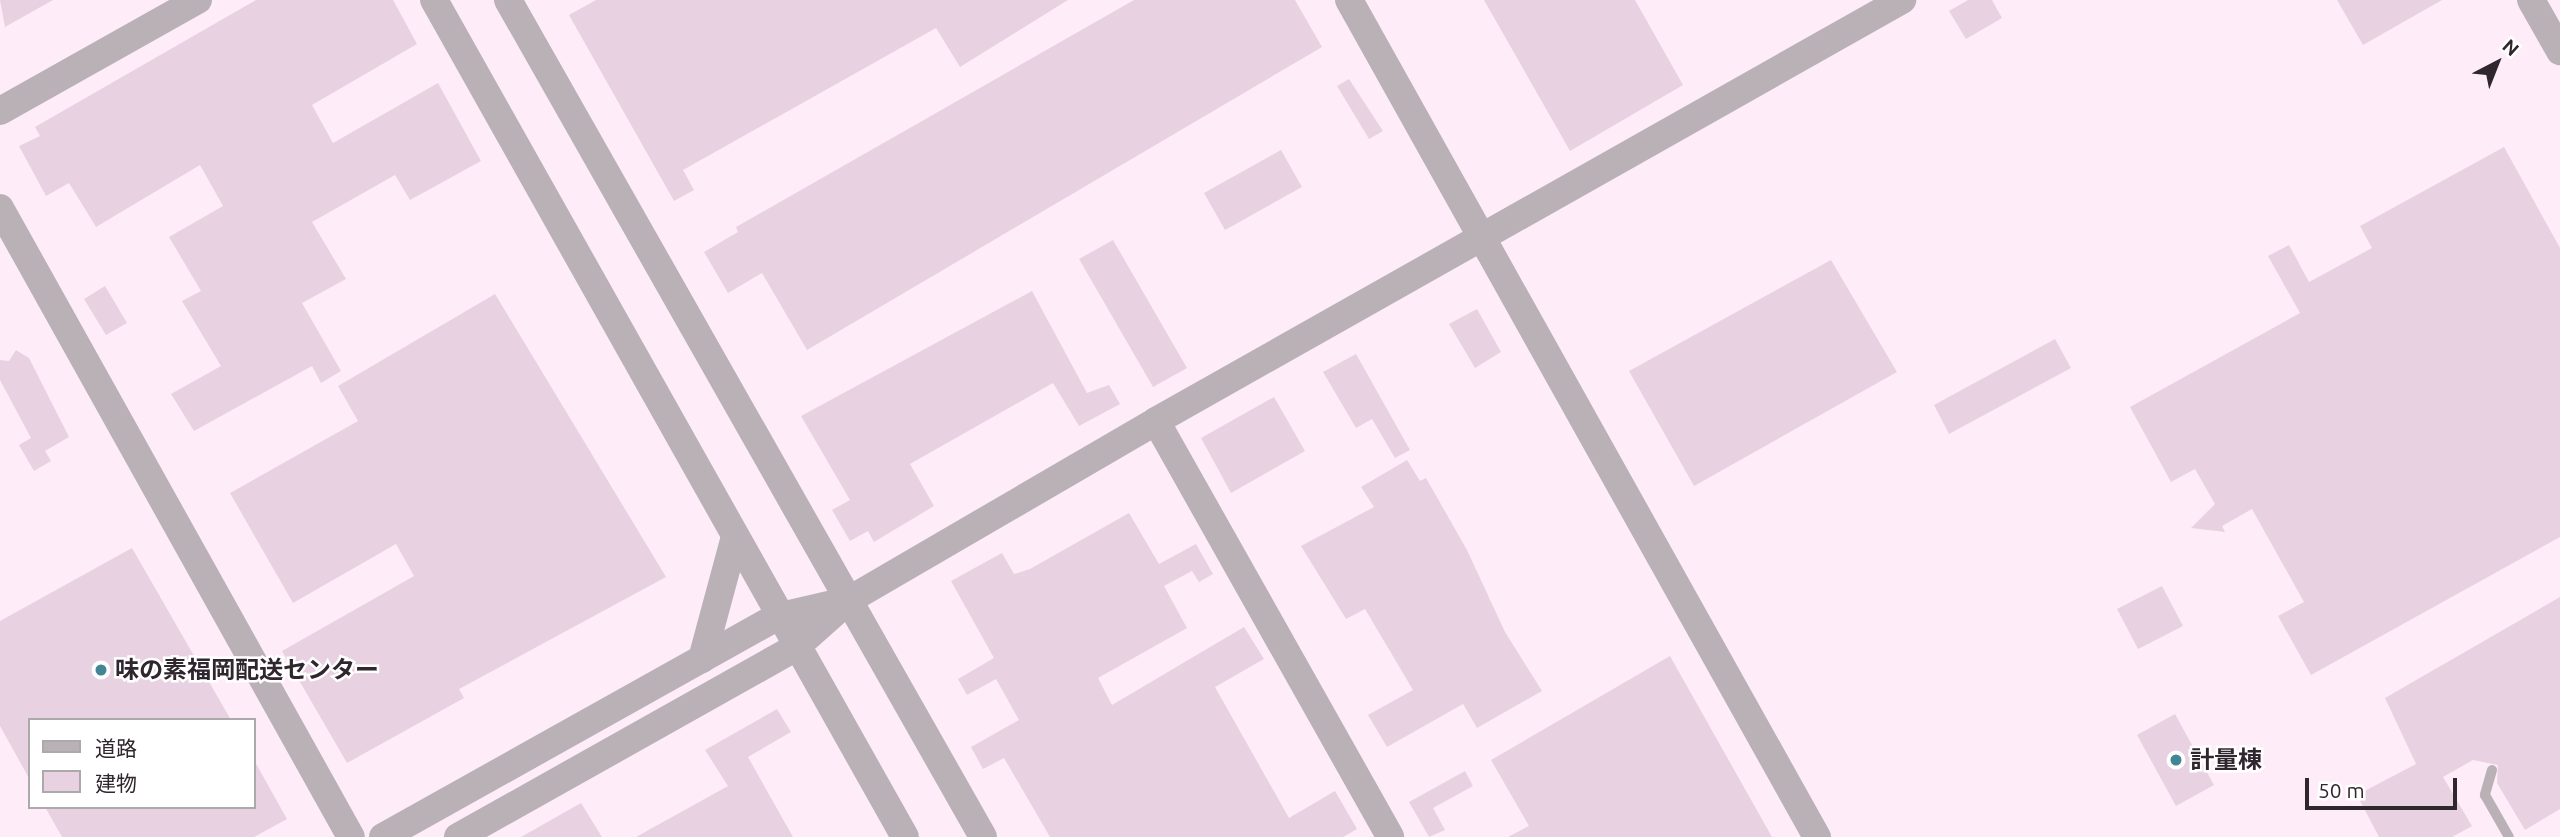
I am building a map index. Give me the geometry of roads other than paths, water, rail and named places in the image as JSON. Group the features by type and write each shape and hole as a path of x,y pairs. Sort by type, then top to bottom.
{"street":[{"path":"0,111 198,0"},
{"path":"434,0 777,617 905,837"},
{"path":"508,0 983,837"},
{"path":"1349,0 1817,837"},
{"path":"458,837 796,647 849,600 1156,421 1902,0"},
{"path":"2531,0 2560,51"},
{"path":"0,208 351,837"},
{"path":"1156,421 1390,837"},
{"path":"702,659 734,540"},
{"path":"383,837 777,617 849,600"}],"lane":[{"path":"2492,770 2486,795 2509,837"}],"place":[{"name":"味の素福岡配送センター","path":"101,670"},
{"name":"計量棟","path":"2176,760"}]}
